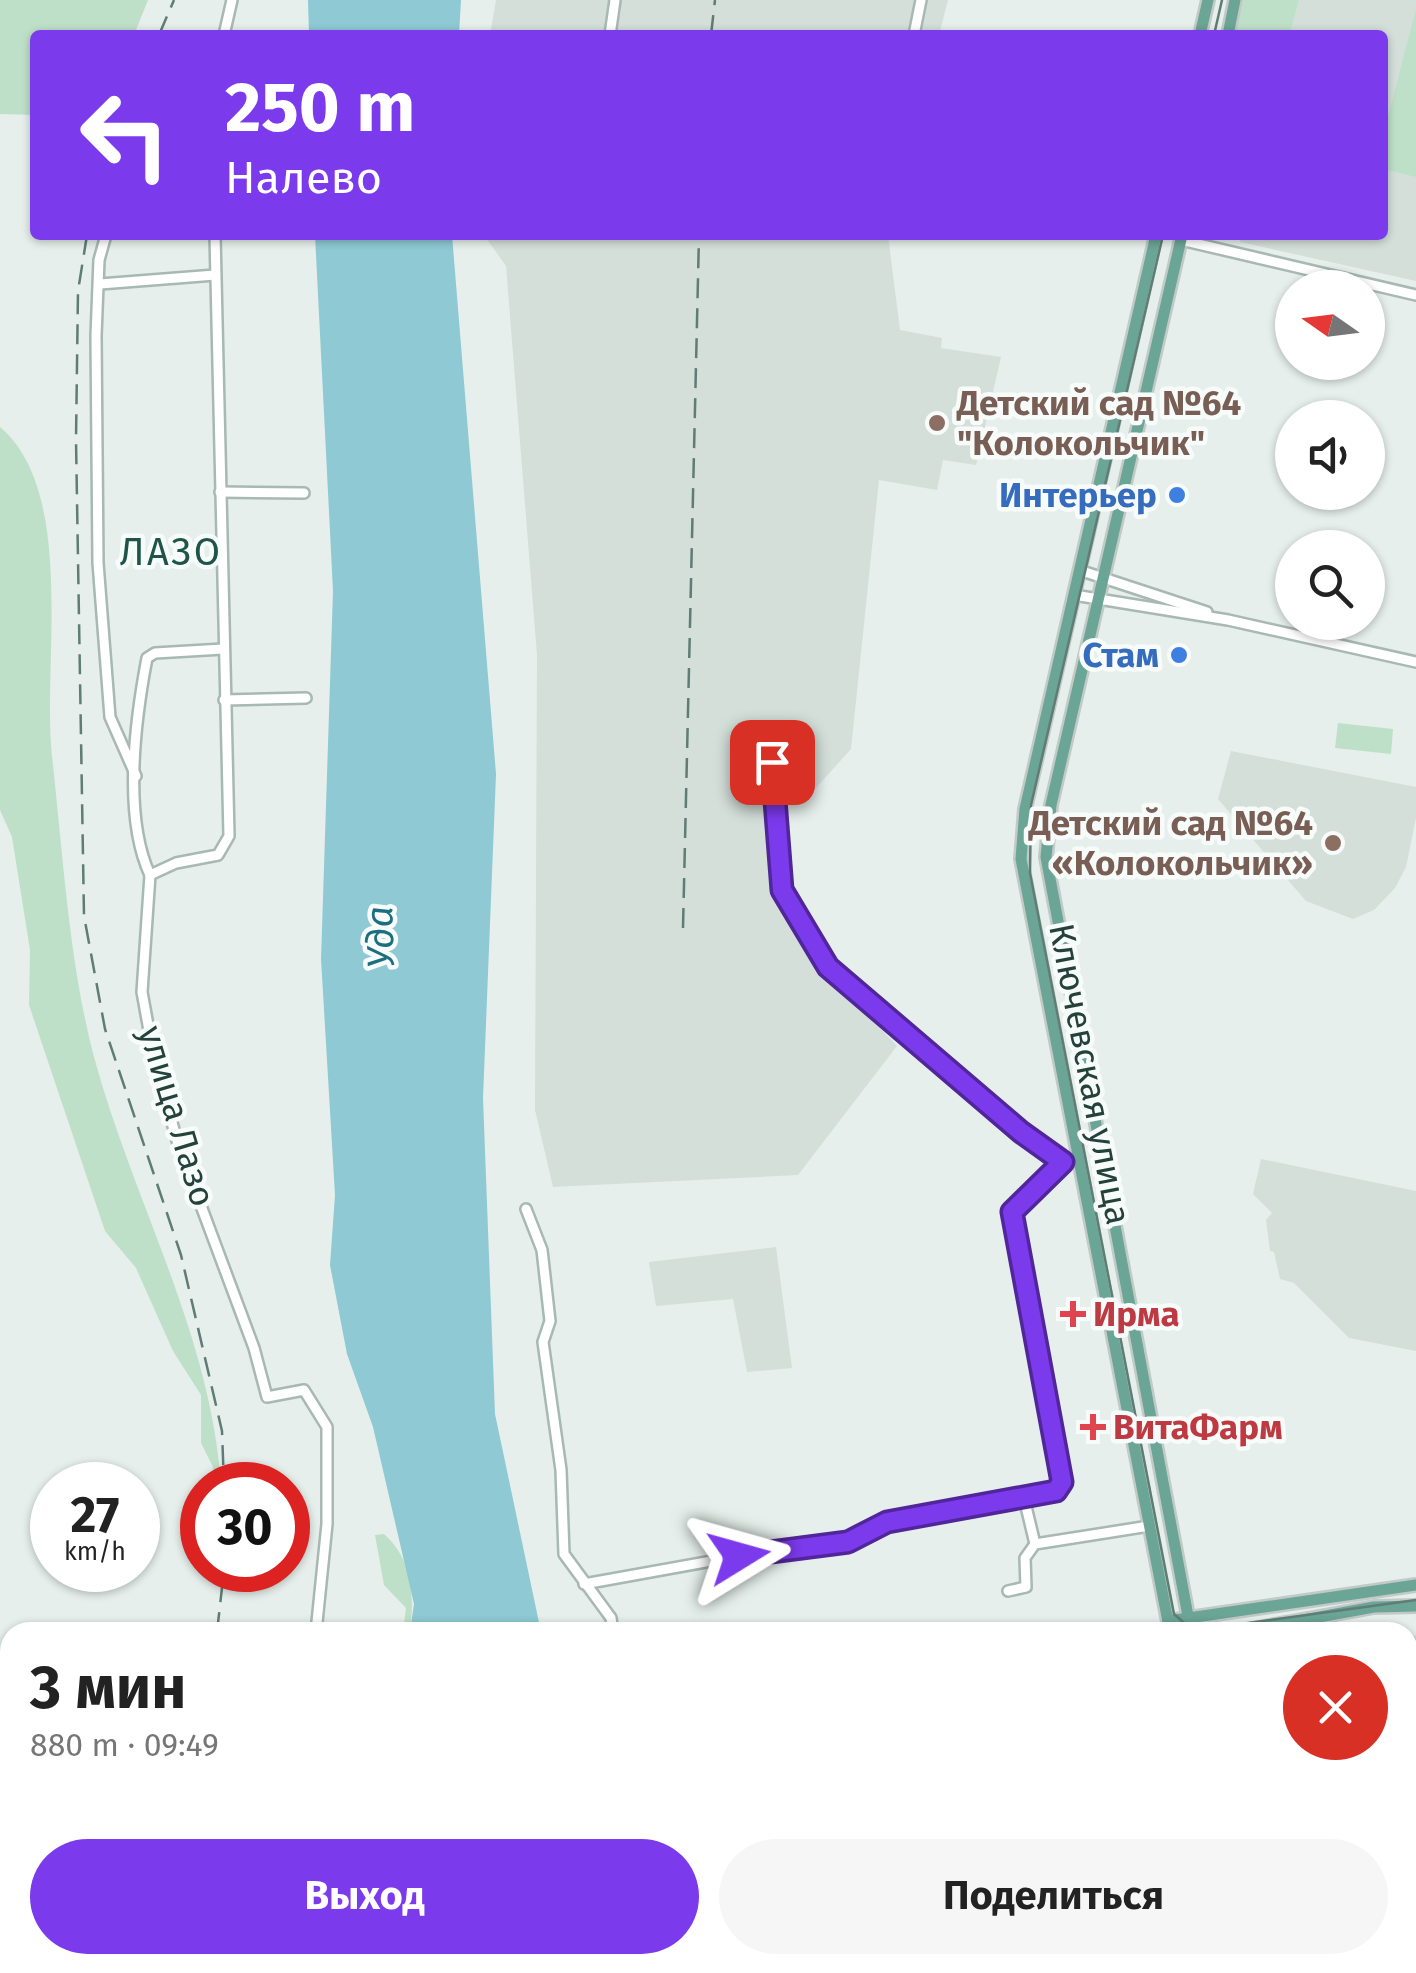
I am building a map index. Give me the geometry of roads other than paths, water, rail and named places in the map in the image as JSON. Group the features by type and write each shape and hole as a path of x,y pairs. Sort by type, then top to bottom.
{"main road":[{"path":"1201,30 1208,0"},
{"path":"1229,30 1235,0"},
{"name":"Ключевская улица","path":"1155,240 1025,809 1021,858 1168,1622"},
{"name":"Ключевская улица","path":"1181,240 1051,805 1046,857 1190,1622"},
{"path":"1394,1585 1395,1607"},
{"path":"1181,1622 1394,1585 1416,1585"},
{"path":"1300,1622 1416,1606"}],"street":[{"path":"225,30 232,0"},
{"path":"611,30 615,0"},
{"path":"915,30 921,0"},
{"path":"105,240 99,260 98,563 110,717 136,776"},
{"path":"215,240 214,275 220,492 224,700 226,847 218,855 176,863 150,875 139,852 136,776 136,714 147,658 155,653 223,650"},
{"path":"1194,240 1416,296"},
{"path":"100,284 214,275"},
{"path":"220,492 304,493"},
{"path":"1079,570 1228,620"},
{"path":"1074,595 1228,620 1416,662"},
{"path":"224,700 306,698"},
{"path":"772,762 782,890 828,967 1021,1132 1063,1162 1079,1161"},
{"name":"улица Лазо","path":"150,875 142,992 178,1144 254,1348 267,1396 304,1390 327,1427 327,1524 317,1622"},
{"path":"584,1584 778,1549 848,1542 887,1522 1056,1491 1062,1482 1012,1212 1063,1162"},
{"path":"526,1210 544,1268 550,1321 543,1342 560,1470 564,1554 612,1622"},
{"path":"1024,1498 1035,1544"},
{"path":"1008,1591 1026,1587 1025,1558 1035,1544 1149,1526"}],"water":[{"path":"308,0 461,0 459,30 309,30"},
{"name":"Уда","path":"315,240 452,240 496,774 483,1098 495,1414 539,1622 411,1622 414,1604 373,1427 347,1354 330,1265 335,1195 321,959 333,591"}],"tram line":[{"path":"1215,30 1222,0"},
{"path":"1162,240 1031,805 1030,873 1174,1614 1183,1622"},
{"path":"1255,1622 1416,1600"}],"railway":[{"path":"161,30 174,0"},
{"path":"712,30 715,0"},
{"path":"86,240 78,291 76,440 84,916 105,1029 181,1255 222,1431 223,1462"},
{"path":"683,928 699,240"},
{"path":"218,1622 222,1592"}],"place":[{"name":"Детский сад №64 \"Колокольчик\"","path":"937,423"},
{"name":"Интерьер","path":"1177,495"},
{"name":"Стам","path":"1179,655"},
{"name":"Детский сад №64 «Колокольчик»","path":"1333,843"},
{"name":"Ирма","path":"1073,1314"},
{"name":"ВитаФарм","path":"1093,1427"}],"district":[{"name":"ЛАЗО","path":"171,552"}]}
